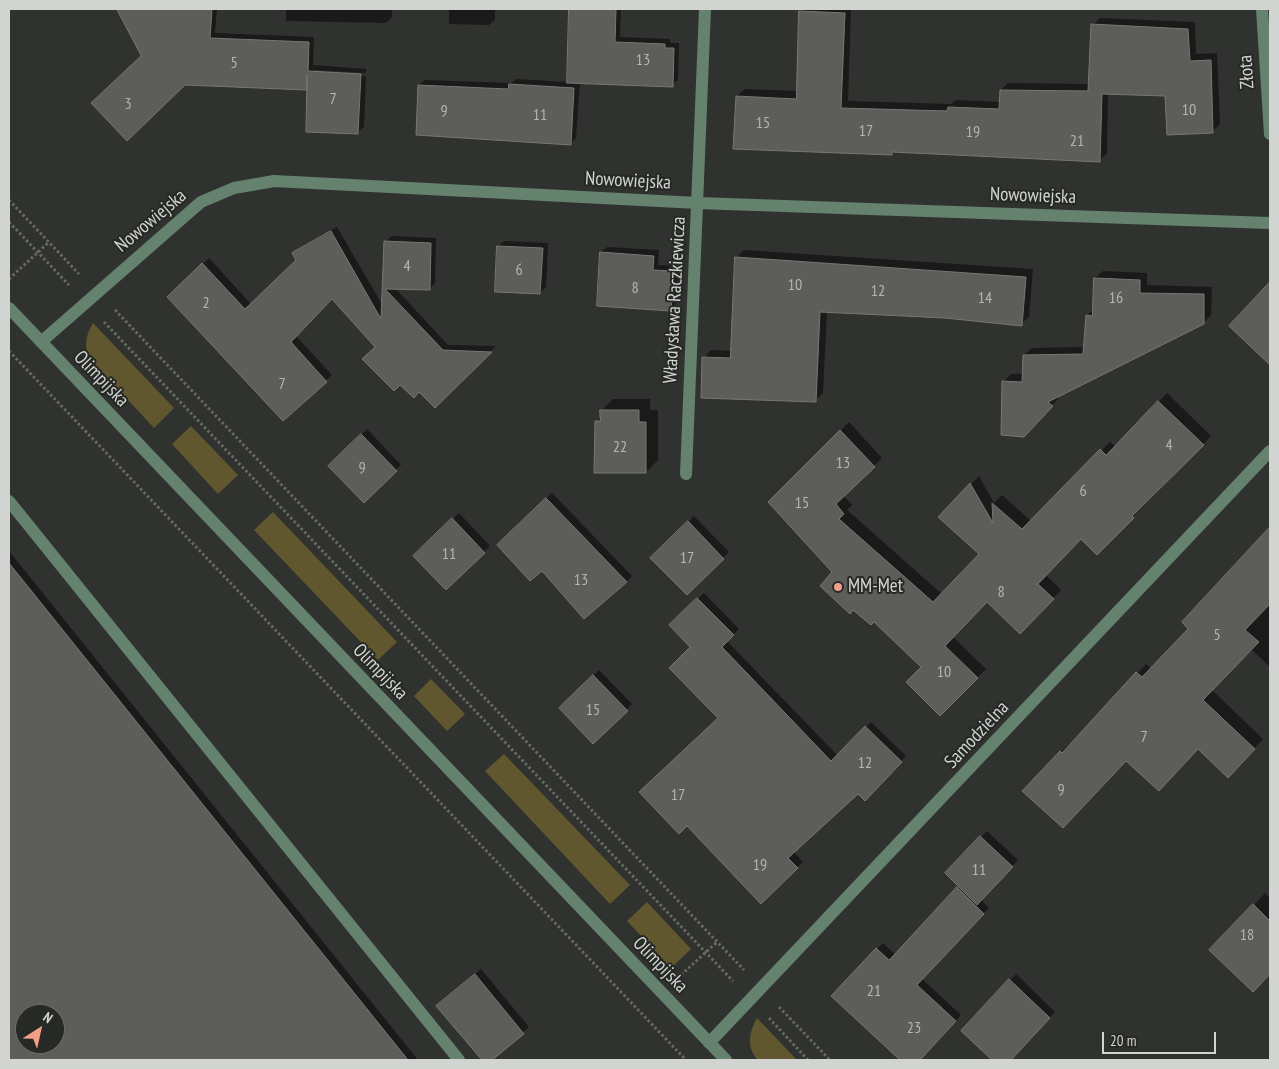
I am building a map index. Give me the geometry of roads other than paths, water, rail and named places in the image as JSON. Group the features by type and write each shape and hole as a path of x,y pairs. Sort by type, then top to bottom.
{"street":[{"name":"Władysława Raczkiewicza","path":"686,474 705,9"},
{"name":"Złota","path":"1262,9 1270,134"},
{"name":"Nowowiejska","path":"41,342 201,202 234,188 274,182 698,203 1270,223"},
{"name":"Olimpijska","path":"9,308 726,1060"},
{"name":"Samodzielna","path":"709,1043 1270,451"},
{"path":"9,500 458,1060"}],"place":[{"name":"MM-Met","path":"838,587"}]}
